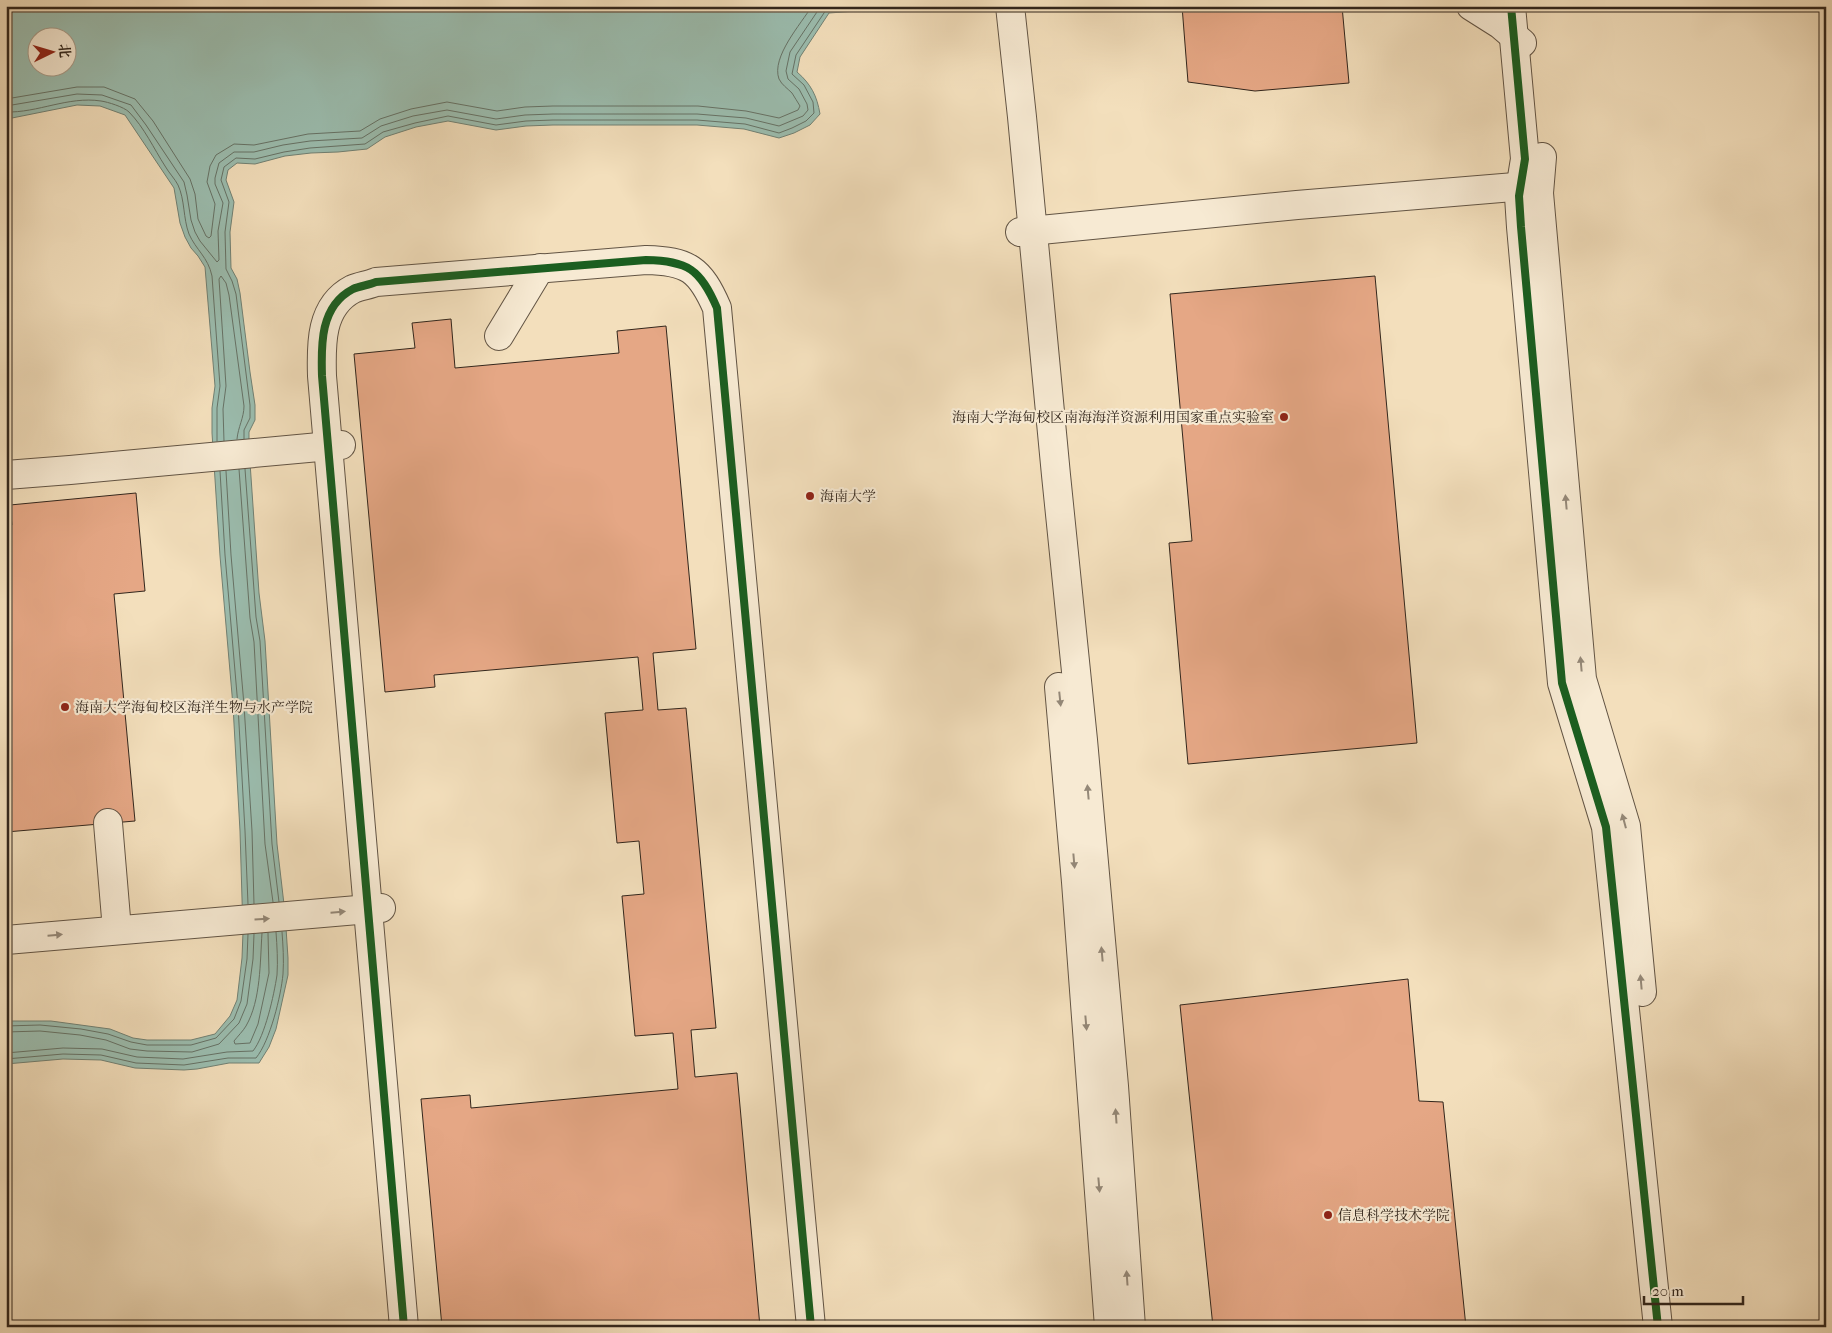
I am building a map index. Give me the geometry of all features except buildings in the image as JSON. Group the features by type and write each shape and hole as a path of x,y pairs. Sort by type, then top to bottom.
{"street":[{"path":"996,6 1001,61 1027,236 1056,475 1083,740 1114,1086 1131,1327"},
{"path":"1010,6 1027,236 1027,359 1076,882 1109,1327"},
{"path":"1471,6 1501,25 1523,44"},
{"path":"1511,6 1523,44"},
{"path":"1528,6 1523,44 1525,158 1582,679 1626,826 1674,1327"},
{"path":"1027,236 1530,193"},
{"path":"1530,193 1545,504 1562,683 1606,827 1658,1327"},
{"path":"536,274 646,260 674,262 687,267 700,277 717,308 811,1327"},
{"path":"404,1327 374,900 335,446 322,376 321,347 326,321 335,303 353,290 376,282 536,274 645,272 665,273 680,278 691,285 700,295 704,308 798,1327"},
{"path":"499,336 536,274"},
{"path":"6,474 335,446"},
{"path":"108,823 116,921"},
{"path":"6,921 116,921 374,900"},
{"path":"374,900 419,1327"},
{"path":"6,940 116,921"}],"water":[{"path":"6,6 875,6 869,10 829,13 800,57 797,72 813,91 820,114 810,125 779,138 744,129 697,125 553,125 496,130 448,121 416,127 385,137 367,149 285,156 255,164 237,163 228,170 226,180 234,202 230,232 231,268 237,279 240,293 255,405 255,420 249,432 249,448 259,593 265,641 277,844 288,958 288,975 276,1029 269,1047 259,1063 229,1063 184,1070 135,1068 101,1060 63,1059 6,1064 7,1021 51,1021 110,1029 133,1038 147,1040 191,1040 215,1034 230,1016 237,1000 243,932 233,706 212,433 212,408 215,386 205,267 185,237 180,223 174,188 125,115 100,106 77,105 12,118 6,117"}],"cycle path":[{"path":"1511,6 1525,159 1519,196 1521,227 1562,683 1606,827 1658,1327"},
{"path":"404,1327 322,376 325,327 334,305 342,296 353,289 376,282 646,260 672,262 691,270 705,284 717,308 811,1327"}],"place":[{"name":"海南大学海甸校区南海海洋资源利用国家重点实验室","path":"1284,417"},
{"name":"海南大学","path":"810,496"},
{"name":"海南大学海甸校区海洋生物与水产学院","path":"65,707"},
{"name":"信息科学技术学院","path":"1328,1215"}]}
